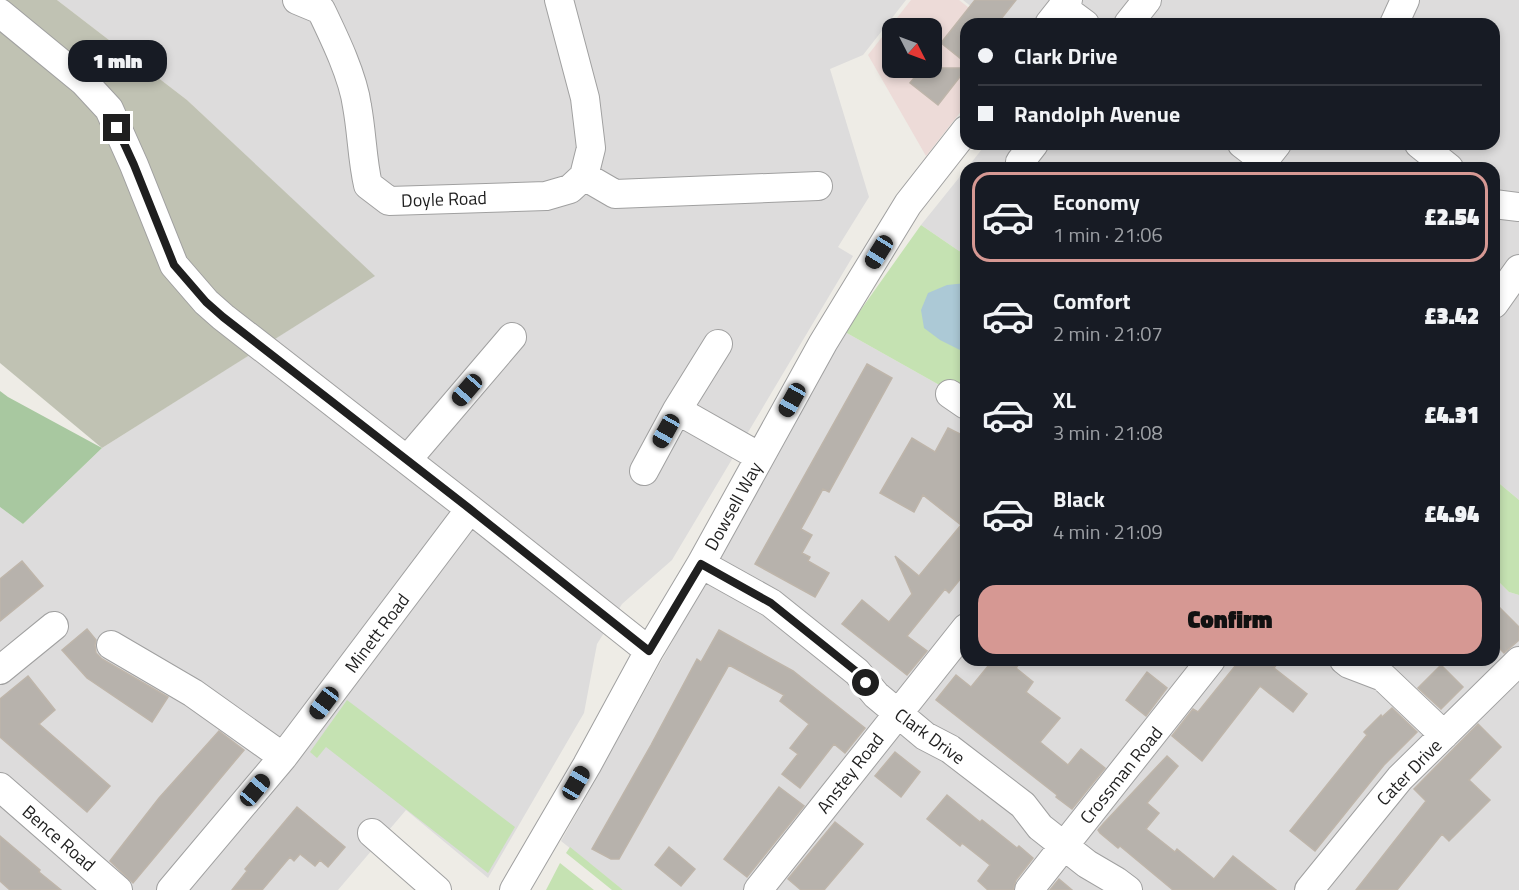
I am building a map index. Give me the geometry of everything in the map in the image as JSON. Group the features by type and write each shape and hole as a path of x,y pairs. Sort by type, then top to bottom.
{"street":[{"path":"7,0 0,11 84,82 109,110 174,265 206,302 649,651"},
{"name":"Doyle Road","path":"297,0 321,10 339,49 357,104 363,162 368,185 389,201 546,196 570,189 584,176"},
{"path":"559,0 585,98 591,148 584,176 615,194 818,186"},
{"path":"1133,18 1147,0"},
{"path":"1397,18 1405,0"},
{"path":"1060,10 1074,18"},
{"name":"Dowsell Way","path":"514,890 587,765 649,651 701,564 824,343 908,204 960,138"},
{"path":"1426,150 1442,162"},
{"path":"1500,205 1519,207"},
{"path":"1500,296 1519,269"},
{"path":"407,460 512,337"},
{"path":"644,471 718,344"},
{"path":"677,411 760,457"},
{"name":"Minett Road","path":"171,890 283,757 470,509"},
{"name":"Clark Drive","path":"701,564 771,603 857,672 876,695 925,736 950,749 1023,805 1040,827 1087,864 1128,890"},
{"path":"0,670 54,626"},
{"name":"Anstey Road","path":"758,890 960,635"},
{"path":"111,645 193,693 283,757"},
{"name":"Cater Drive","path":"1309,890 1400,778 1519,662"},
{"name":"Crossman Road","path":"1029,890 1206,666"},
{"path":"1354,666 1383,677 1444,735"},
{"name":"Bence Road","path":"0,787 118,890"},
{"path":"372,833 436,890"}],"shaded area":[{"path":"0,0 57,0 187,100 375,276 102,448 0,363"},
{"path":"57,0 906,0 892,18 882,18 882,31 863,55 830,69 869,197 838,247 853,256 672,560 622,604 597,644 584,713 488,878 406,810 338,890 0,890 0,507 23,524 102,448 374,276 187,100"},
{"path":"911,0 959,0 982,18 960,18 960,113 926,156 868,55 882,37 882,78 942,78 942,18 897,18"},
{"path":"963,0 1519,0 1519,500 1500,484 1500,162 972,162 981,150 1500,150 1500,18 986,18"},
{"path":"960,176 960,251 921,225"},
{"path":"845,332 960,397 960,666 1500,666 1500,583 1509,592 1519,595 1519,890 623,890 561,841"}],"green space":[{"path":"921,225 960,251 960,397 845,332"},
{"path":"0,391 102,448 23,524 0,507"},
{"path":"1500,484 1519,500 1519,595 1509,592 1500,583"},
{"path":"347,700 515,827 488,873 326,747 317,758 310,752"},
{"path":"570,847 623,890 612,890 566,853"},
{"path":"560,863 594,890 546,890"}],"water":[{"path":"960,284 960,350 940,340 924,328 921,310 928,293 947,285"}],"building":[{"path":"975,0 1016,0 1002,18 961,18"},
{"path":"960,19 960,58 942,42"},
{"path":"942,68 960,68 960,77 938,105 910,83 914,78 942,78"},
{"path":"867,364 892,378 829,492 823,489 801,529 812,535 802,553 810,557 808,561 829,573 815,597 755,564"},
{"path":"948,428 960,434 960,524 923,495 914,512 880,493 912,438 935,452"},
{"path":"960,526 960,579 949,593 945,589 907,636 927,651 907,675 842,624 862,600 889,622 912,594 895,556 919,576"},
{"path":"22,561 43,586 0,621 0,579"},
{"path":"1500,608 1519,627 1519,640 1504,653 1500,649"},
{"path":"87,629 96,640 96,653 102,659 168,697 152,722 87,678 62,650"},
{"path":"719,630 793,671 865,728 845,753 834,744 800,788 782,774 798,754 790,748 809,724 780,701 784,695 729,665 619,859 611,859 592,849 697,659 701,662"},
{"path":"988,666 1018,666 1016,668 1033,682 1026,692 1060,718 1040,742 1068,765 1081,749 1105,768 1072,809 936,700 956,675 971,687"},
{"path":"1235,666 1276,666 1274,668 1307,694 1293,712 1260,686 1202,761 1172,736 1193,709 1198,712"},
{"path":"1440,666 1463,687 1441,709 1418,688"},
{"path":"1147,672 1167,688 1146,716 1126,700"},
{"path":"28,676 55,710 39,724 110,786 87,812 0,737 0,699"},
{"path":"1392,708 1417,732 1384,765 1315,851 1290,831 1367,735 1364,732 1381,715 1382,717"},
{"path":"1478,724 1501,747 1469,780 1490,800 1449,841 1442,834 1397,890 1356,890 1426,801 1414,789"},
{"path":"219,731 244,750 133,883 110,861 159,798"},
{"path":"895,752 920,772 901,797 875,776"},
{"path":"1167,756 1178,766 1147,803 1159,813 1146,829 1175,852 1177,849 1214,879 1233,856 1276,890 1173,890 1120,846 1118,848 1100,833 1098,830 1103,824"},
{"path":"779,787 804,806 747,877 724,859"},
{"path":"947,795 980,822 982,820 1033,858 1016,880 1013,890 988,890 978,881 990,865 962,843 960,846 927,819"},
{"path":"297,807 345,847 328,867 320,860 315,866 300,854 294,861 290,857 262,890 232,890 247,871 245,869"},
{"path":"835,822 863,844 824,890 801,890 788,879"},
{"path":"0,836 61,890 10,890 0,881"},
{"path":"669,847 695,869 681,886 655,865"},
{"path":"1059,879 1072,890 1050,890"}],"route":[{"path":"117,128 174,265 206,302 649,651 701,564 771,603 857,672 866,683"}]}
